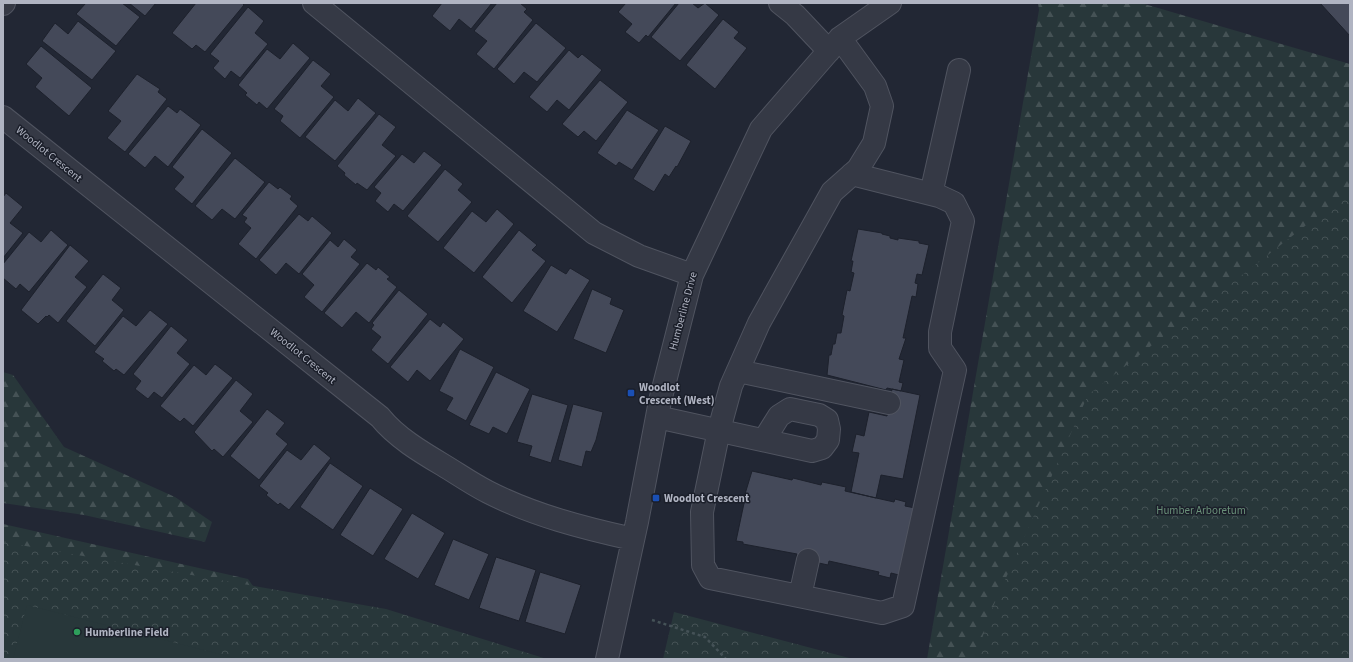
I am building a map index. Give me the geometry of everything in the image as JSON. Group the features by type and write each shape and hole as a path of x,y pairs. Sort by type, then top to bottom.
{"street":[{"path":"314,3 594,233 639,256 692,275"},
{"path":"780,3 834,45 875,86 882,106 874,143 858,169 852,174 832,192 759,323 731,386 719,430 702,512 703,565 710,578 882,613 902,606 955,370 940,348 940,332 963,221 954,203 932,194 852,174"},
{"name":"Humberline Drive","path":"607,659 657,417 692,275 761,129 834,45 890,3"},
{"path":"932,194 959,70"},
{"name":"Woodlot Crescent","path":"3,117 380,417 386,424 420,452 488,492 537,513 594,530 633,538"},
{"path":"738,370 889,403"},
{"path":"657,417 764,440"},
{"path":"800,596 808,560"}],"path":[{"path":"652,620 705,637 726,659"}],"green space":[{"path":"1038,3 1141,3 1350,64 1350,659 927,659 1039,10"},
{"name":"Humber Arboretum","path":"1350,191 1350,659 975,659 992,609 1088,395"},
{"path":"3,372 13,375 64,447 175,497 212,522 205,542 84,515 3,503"},
{"path":"3,524 248,579 277,620 3,566"},
{"path":"3,542 386,609 547,659 3,659"},
{"name":"Humberline Field","path":"27,605 239,659 13,659"},
{"path":"674,612 853,659 663,659"}],"building":[{"path":"86,3 122,3 140,17 116,46 76,14"},
{"path":"129,3 156,3 145,16"},
{"path":"196,3 242,3 244,5 205,52 196,45 192,49 172,33"},
{"path":"442,3 492,3 471,29 459,19 450,31 432,16"},
{"path":"497,3 520,3 527,9 524,12 533,20 494,69 476,54 487,41 474,31"},
{"path":"626,3 676,3 648,37 646,35 639,43 625,32 632,24 618,12"},
{"path":"679,3 692,3 698,8 705,3 719,15 680,61 651,37"},
{"path":"1320,3 1350,3 1350,36"},
{"path":"248,7 264,21 255,33 268,44 240,78 231,71 225,79 213,68 219,61 210,54"},
{"path":"723,19 739,32 734,38 747,48 715,89 686,65"},
{"path":"78,21 116,51 92,80 42,41 55,23 68,34"},
{"path":"536,23 566,48 537,82 524,72 514,84 497,69"},
{"path":"293,43 310,58 267,109 259,102 257,105 245,95 247,93 238,85 267,49 280,59"},
{"path":"41,46 92,88 69,116 35,87 42,78 26,64"},
{"path":"569,50 578,58 582,54 602,70 569,110 557,100 547,112 529,97"},
{"path":"313,60 331,74 321,86 334,97 300,138 280,121 283,116 274,109"},
{"path":"137,74 160,89 158,92 167,99 125,152 107,138 121,121 108,111"},
{"path":"600,80 628,102 596,141 584,131 578,137 562,124"},
{"path":"358,98 376,113 335,161 305,137 335,100 348,111"},
{"path":"168,106 177,113 180,109 201,125 168,167 155,156 145,168 128,154"},
{"path":"627,110 659,130 632,170 619,162 616,166 597,153"},
{"path":"379,114 396,127 382,145 396,156 367,190 357,183 356,185 344,175 345,173 337,166"},
{"path":"665,126 691,141 677,167 676,166 669,177 665,174 654,192 633,179"},
{"path":"202,129 232,153 192,204 174,189 184,177 172,167"},
{"path":"424,151 442,165 403,211 394,204 388,212 375,201 381,193 374,187 402,154 414,163"},
{"path":"235,158 265,182 235,219 222,209 212,220 195,206"},
{"path":"445,169 463,184 458,190 472,202 438,242 407,216"},
{"path":"269,182 278,189 280,187 292,196 290,199 298,206 256,259 238,244 251,228 244,222 247,218 242,215"},
{"path":"6,193 23,207 10,223 23,233 3,258 3,197"},
{"path":"497,209 514,224 474,273 443,248 472,211 486,222"},
{"path":"299,214 308,221 312,216 332,233 299,274 286,263 276,275 259,260"},
{"path":"858,229 882,233 890,236 890,238 898,240 898,238 919,241 919,243 929,245 922,275 917,274 915,283 918,284 916,297 912,296 903,338 906,338 899,359 904,360 899,382 903,383 901,391 887,388 886,390 827,375 829,355 831,355 833,344 835,344 837,333 841,333 844,316 842,315 847,290 850,291 854,273 851,272 853,261 851,261"},
{"path":"51,230 68,245 29,292 20,284 16,289 3,278 3,264 29,232 41,242"},
{"path":"519,230 537,245 532,250 546,261 512,303 482,277"},
{"path":"344,239 357,250 351,257 360,264 322,312 304,297 314,285 302,274 330,240 338,247"},
{"path":"70,245 89,261 75,277 87,287 58,323 49,315 38,324 21,310"},
{"path":"367,263 376,270 378,267 390,277 387,279 397,287 369,323 356,312 342,328 324,313"},
{"path":"551,265 566,274 570,268 590,280 557,332 523,311"},
{"path":"103,274 121,288 112,300 124,310 95,346 66,321"},
{"path":"592,289 612,298 610,304 624,310 606,353 573,339"},
{"path":"399,290 428,314 388,364 371,350 381,337 371,329 374,325 372,323"},
{"path":"150,310 168,324 124,375 116,369 114,371 102,361 104,359 94,352 123,316 136,326"},
{"path":"430,319 440,327 443,322 464,339 430,381 417,370 408,382 390,367"},
{"path":"171,326 188,340 177,353 190,364 162,398 154,392 148,399 135,389 141,381 133,374"},
{"path":"460,349 494,367 466,421 446,410 453,398 439,391"},
{"path":"215,364 233,378 193,426 184,418 180,422 160,406 194,365 206,375"},
{"path":"496,372 530,389 507,434 493,427 489,434 469,425"},
{"path":"236,380 253,394 240,411 253,422 223,457 214,449 212,451 194,432"},
{"path":"892,389 920,395 903,479 881,475 876,498 851,492 859,453 852,452 856,434 864,436 869,412 887,416"},
{"path":"532,394 568,405 551,463 529,456 532,446 517,442"},
{"path":"573,404 603,412 596,440 591,452 586,451 582,467 558,460"},
{"path":"267,409 285,423 276,434 288,444 259,480 230,456"},
{"path":"314,444 331,458 289,510 280,503 278,505 266,495 268,493 259,486 287,450 301,460"},
{"path":"330,463 363,486 333,530 300,507"},
{"path":"752,471 792,480 793,478 821,485 822,482 846,487 845,491 894,502 895,499 906,502 905,506 915,508 899,575 891,573 890,578 878,575 879,572 829,561 828,565 796,558 797,554 743,544 743,542 736,541 745,494"},
{"path":"370,488 403,509 373,556 340,535"},
{"path":"412,513 445,533 418,579 384,559"},
{"path":"453,539 489,554 469,600 434,585"},
{"path":"496,557 536,570 519,621 479,608"},
{"path":"540,572 581,585 565,634 525,622"}],"place":[{"name":"Woodlot Crescent (West)","path":"631,393"},
{"name":"Woodlot Crescent","path":"656,498"},
{"name":"Humberline Field","path":"77,632"}]}
